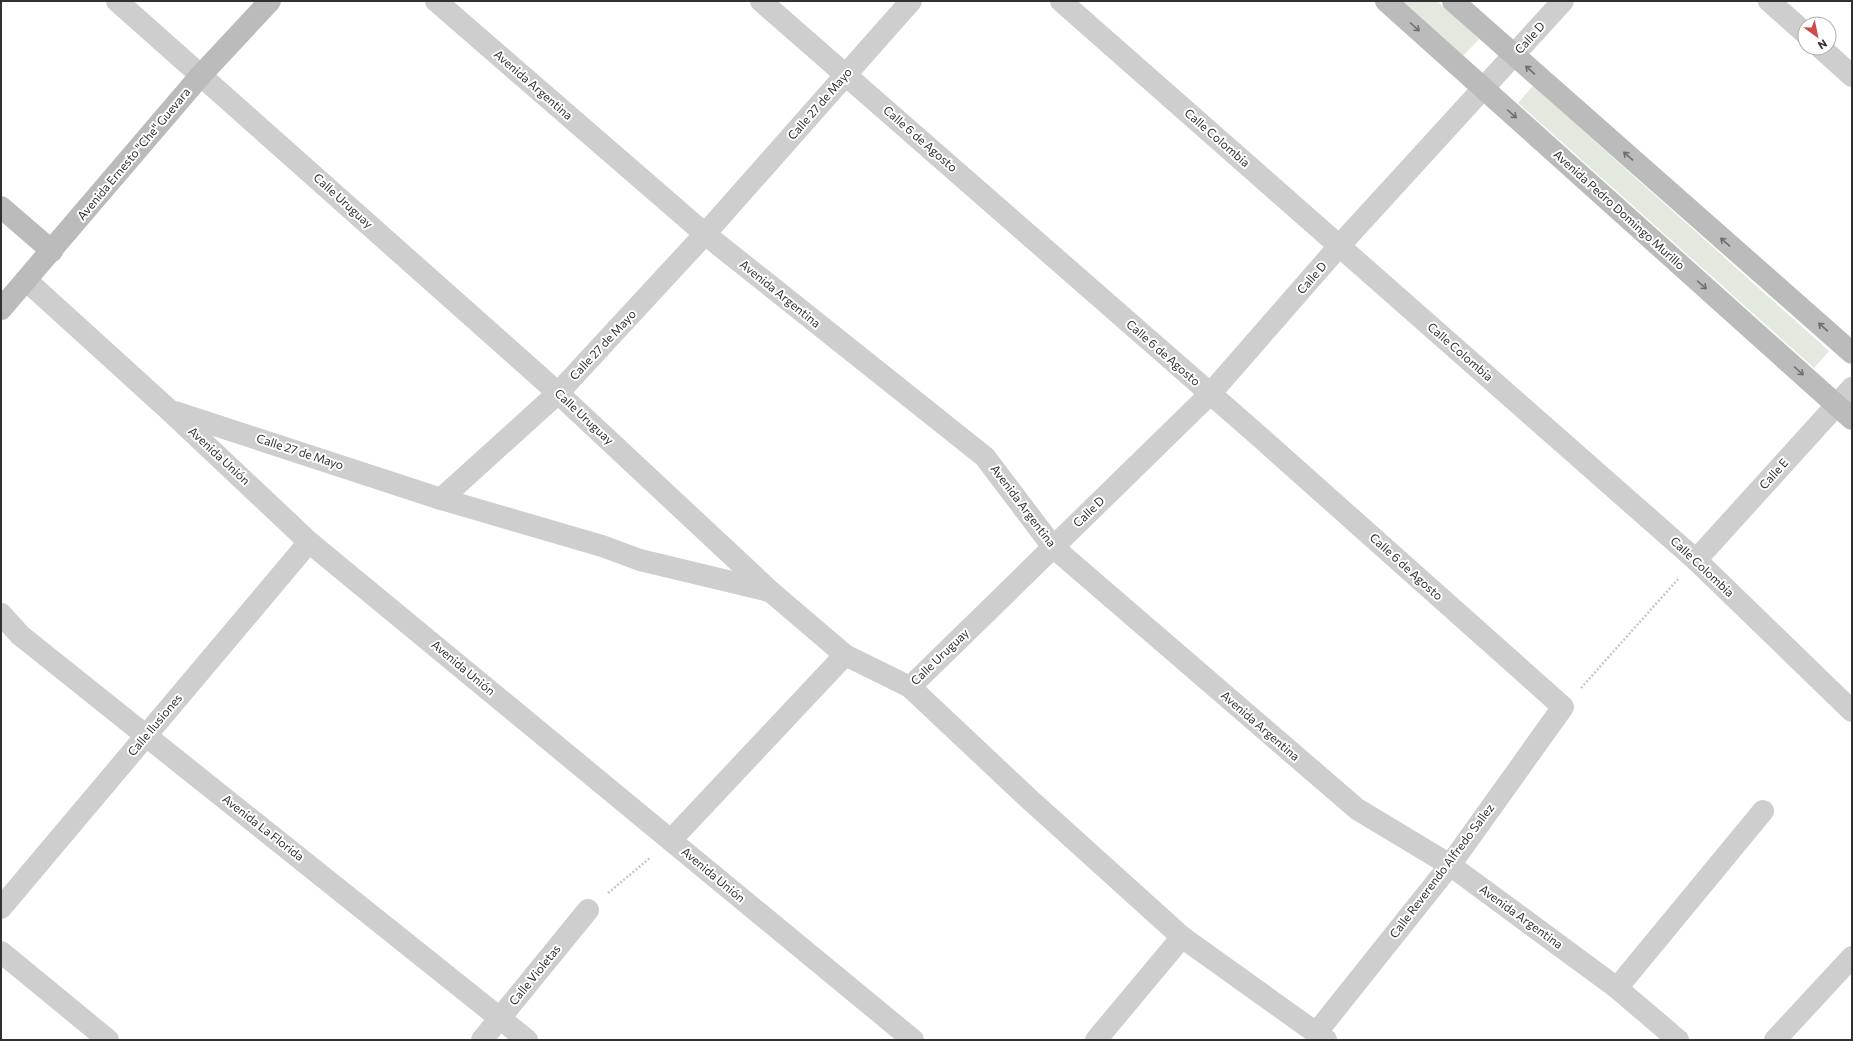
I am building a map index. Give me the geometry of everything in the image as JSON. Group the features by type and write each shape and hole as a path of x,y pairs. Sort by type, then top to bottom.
{"main road":[{"name":"Avenida Ernesto \"Che\" Guevara","path":"1,309 201,75 270,1"},
{"name":"Avenida Pedro Domingo Murillo","path":"1386,1 1844,412"},
{"path":"1453,1 1852,353"},
{"path":"1,207 52,251"}],"street":[{"name":"Calle Uruguay","path":"117,1 558,393 770,591 845,655 910,688 1053,547"},
{"name":"Avenida Argentina","path":"436,1 705,234 985,457 1053,547 1357,809 1450,865 1617,988 1678,1040"},
{"name":"Calle 6 de Agosto","path":"761,1 1210,394 1563,708"},
{"name":"Calle 27 de Mayo","path":"169,410 441,499 558,393 705,234 911,1"},
{"name":"Calle Colombia","path":"1061,1 1696,560 1852,711"},
{"name":"Calle D","path":"1053,547 1210,394 1340,246 1563,1"},
{"path":"1769,1 1797,26"},
{"path":"1830,56 1852,76"},
{"name":"Avenida Unión","path":"26,281 169,410 309,542 913,1040"},
{"name":"Calle E","path":"1696,560 1844,412 1852,388"},
{"path":"441,499 602,546 640,560 770,591"},
{"name":"Calle Ilusiones","path":"1,908 309,542"},
{"name":"Avenida La Florida","path":"1,614 20,635 527,1040"},
{"path":"671,840 845,655"},
{"path":"910,688 1028,798 1182,937 1321,1036"},
{"name":"Calle Reverendo Alfredo Sallez","path":"1321,1036 1450,865 1563,708"},
{"path":"1617,988 1763,811"},
{"name":"Calle Violetas","path":"482,1040 588,910"},
{"path":"1096,1040 1182,937"},
{"path":"1,952 108,1040"},
{"path":"1775,1040 1852,957"}],"path":[{"path":"1563,708 1696,560"},
{"path":"588,910 671,840"}],"shaded area":[{"path":"1402,1 1437,1 1479,39 1463,56"},
{"path":"1533,86 1829,351 1814,368 1518,103"}]}
